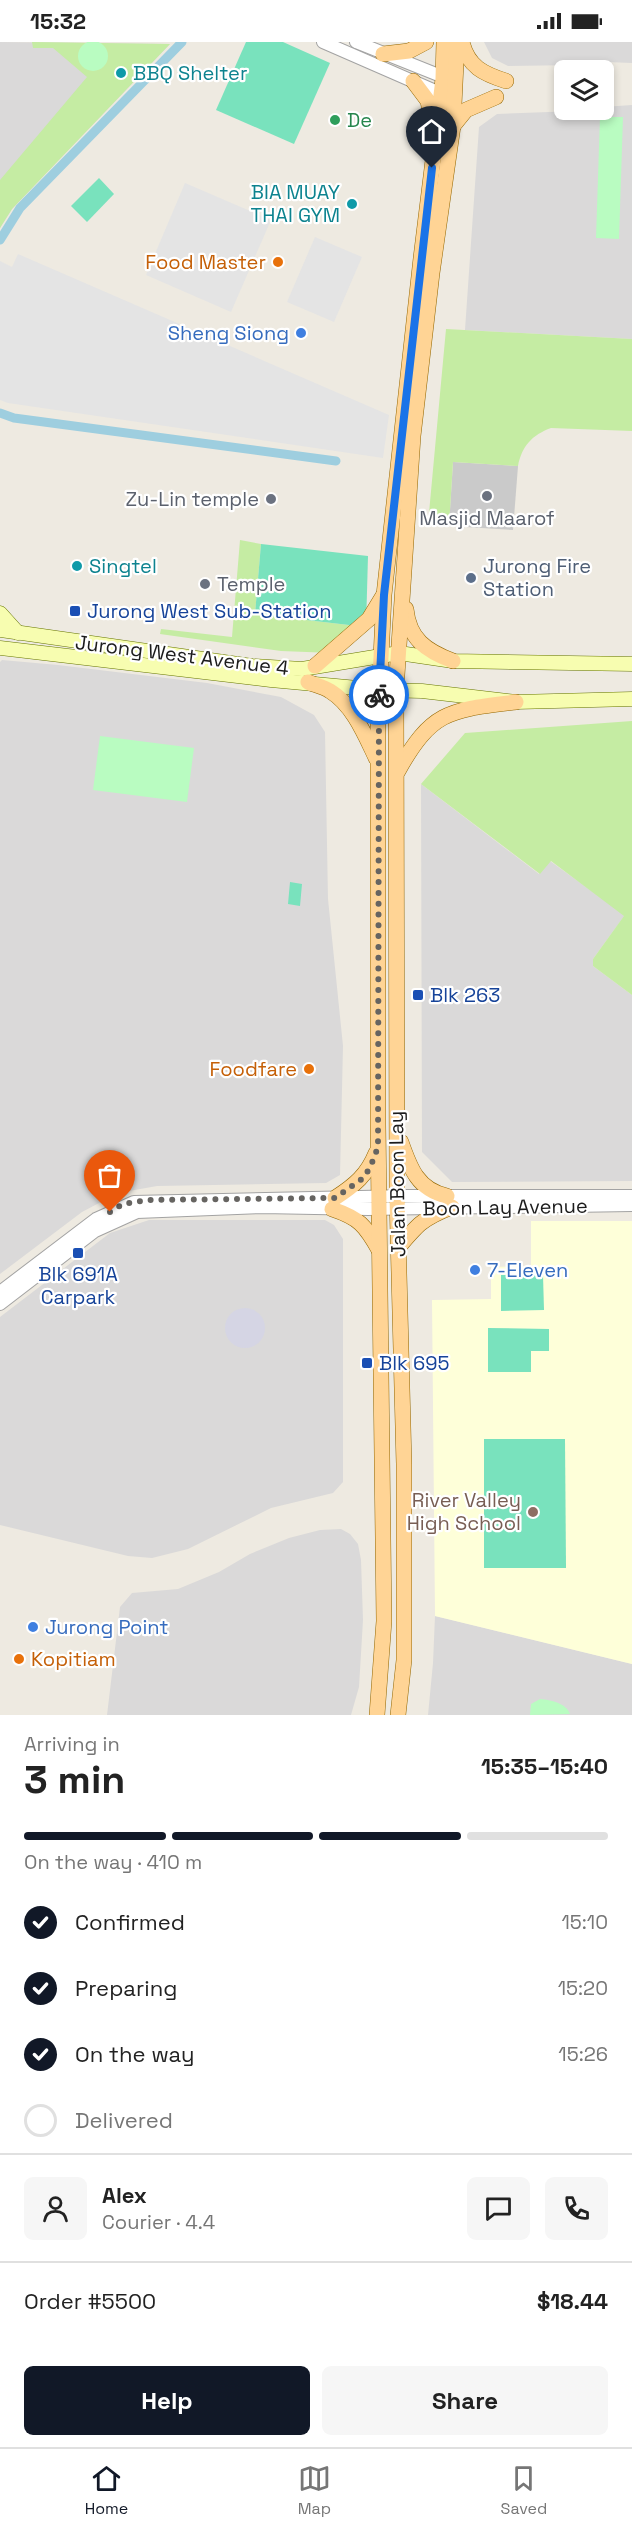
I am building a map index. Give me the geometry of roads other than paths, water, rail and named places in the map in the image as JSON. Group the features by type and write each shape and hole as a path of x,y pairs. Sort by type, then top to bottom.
{"main road":[{"path":"383,54 409,51 426,42"},
{"path":"428,255 453,126 444,42"},
{"path":"434,146 449,87 457,42"},
{"path":"462,42 474,67 506,81"},
{"path":"413,81 428,101 432,112 434,146 428,255 403,576 408,622 415,638 433,654 453,662"},
{"path":"453,126 466,110 496,97"},
{"name":"Jalan Boon Lay","path":"377,1715 384,1621 378,1147 379,690 384,595 428,255"},
{"name":"Jalan Boon Lay","path":"398,1714 404,1660 404,1464 397,1202 396,690 403,576"},
{"path":"315,666 369,619 384,595"},
{"path":"0,613 18,633"},
{"name":"Jurong West Avenue 4","path":"0,630 252,666 302,669 399,653 453,662 632,664"},
{"name":"Jurong West Avenue 4","path":"3,651 516,702 632,699"},
{"path":"308,682 331,691 348,707 365,735 378,764"},
{"path":"397,772 418,737 428,726 449,713 516,702"},
{"path":"398,1134 409,1165 417,1178 434,1193 450,1201 417,1225 398,1248"},
{"path":"378,1147 370,1168 362,1179 333,1204 362,1223 381,1252"}],"street":[{"path":"323,42 413,81 449,87"},
{"path":"356,42 449,87"},
{"name":"Boon Lay Avenue","path":"333,1204 632,1196"},
{"path":"0,1292 96,1219 123,1204 147,1200 333,1204"},
{"name":"Boon Lay Avenue","path":"450,1201 632,1205"},
{"path":"0,1304 95,1231 137,1212 333,1204"}],"waterway":[{"path":"0,240 20,208 182,42"},
{"path":"0,413 14,418 336,461"}],"place":[{"name":"BBQ Shelter","path":"121,73"},
{"name":"De","path":"335,120"},
{"name":"BIA MUAY THAI GYM","path":"352,204"},
{"name":"Food Master","path":"278,262"},
{"name":"Sheng Siong","path":"301,333"},
{"name":"Masjid Maarof","path":"487,496"},
{"name":"Zu-Lin temple","path":"271,499"},
{"name":"Singtel","path":"77,566"},
{"name":"Jurong Fire Station","path":"471,578"},
{"name":"Temple","path":"205,584"},
{"name":"Jurong West Sub-Station","path":"75,611"},
{"name":"Blk 263","path":"418,995"},
{"name":"Foodfare","path":"309,1069"},
{"name":"Blk 691A Carpark","path":"78,1253"},
{"name":"7-Eleven","path":"475,1270"},
{"name":"Blk 695","path":"367,1363"},
{"name":"River Valley High School","path":"533,1512"},
{"name":"Jurong Point","path":"33,1627"},
{"name":"Kopitiam","path":"19,1659"}]}
